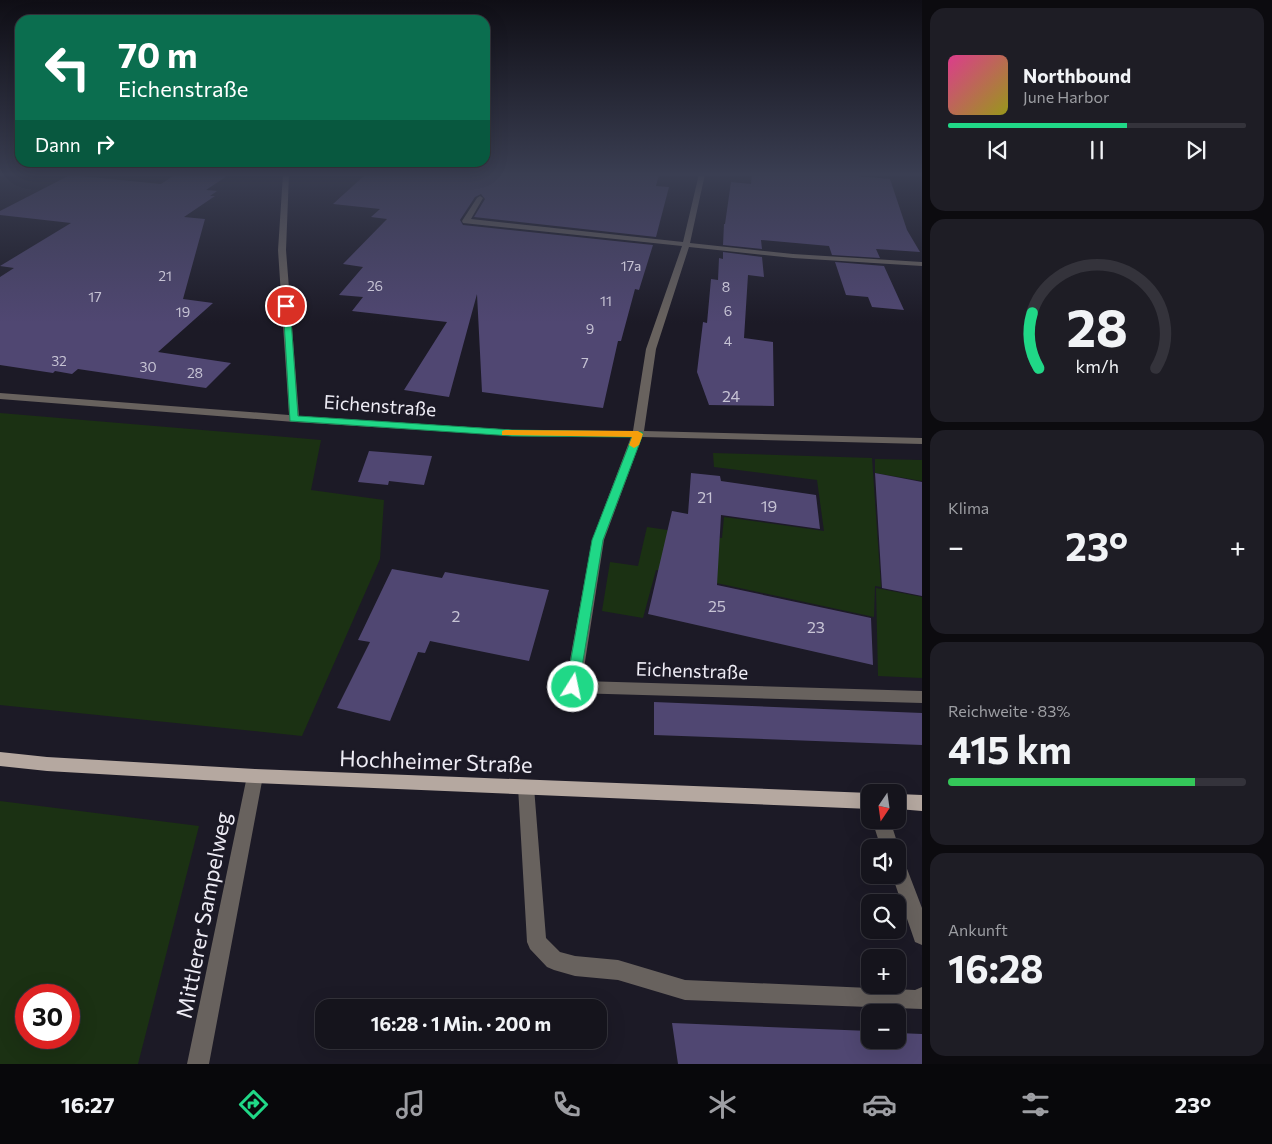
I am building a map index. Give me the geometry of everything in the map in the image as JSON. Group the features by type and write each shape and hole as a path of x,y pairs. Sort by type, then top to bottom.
{"main road":[{"name":"Hochheimer Straße","path":"0,759 47,764 255,776 861,801"},
{"path":"906,802 922,803"}],"street":[{"path":"283,224 282,250 294,419"},
{"path":"490,224 793,256 922,264"},
{"path":"638,434 651,349 686,245 691,224"},
{"name":"Eichenstraße","path":"0,396 294,419 512,433 922,441"},
{"name":"Eichenstraße","path":"638,434 598,540 573,687 922,697"},
{"name":"Mittlerer Sampelweg","path":"198,1064 255,776"},
{"path":"526,787 537,942 554,960 575,966 618,970 685,990 919,1000 922,997"},
{"path":"904,884 922,936"}],"green space":[{"path":"0,413 321,440 311,490 384,500 380,559 302,736 0,705"},
{"path":"713,453 872,458 881,587 875,586 874,617 656,570 643,618 602,611 610,562 638,566 647,527 722,538 724,517 824,531 817,480 714,467"},
{"path":"875,459 922,460 922,481 875,473"},
{"path":"876,588 922,597 922,678 878,676"},
{"path":"0,801 199,826 138,1064 0,1064"}],"building":[{"path":"70,224 204,224 183,299 213,303 158,352 231,363 206,388 78,369 72,374 0,365 0,277 14,268 0,266"},
{"path":"382,224 462,224 653,245 639,290 635,289 621,341 618,341 603,408 482,392 477,294 449,397 404,390 447,322 352,311 363,297 339,295 363,267 343,264"},
{"path":"535,224 659,224 656,237"},
{"path":"725,224 905,224 920,252 876,249 880,258 832,255 829,246 761,240 762,249 723,245"},
{"path":"723,252 762,257 764,277 748,275 744,338 773,342 774,406 709,405 697,372 703,322 707,323 711,279 718,280 719,258 723,259"},
{"path":"835,262 884,266 904,310 872,307 868,297 846,295"},
{"path":"369,451 432,456 424,485 389,481 388,485 358,482"},
{"path":"691,473 720,476 721,481 816,495 820,529 721,515 717,585 871,618 873,665 648,614 672,511 688,514"},
{"path":"875,473 922,482 922,596 882,588"},
{"path":"392,569 442,578 445,572 549,590 529,661 430,641 425,653 418,652 390,721 337,708 370,642 358,640"},
{"path":"654,702 922,713 922,745 654,735"},
{"path":"672,1023 861,1031 861,1049 906,1049 906,1033 922,1034 922,1064 678,1064"}],"slow traffic":[{"path":"505,433 638,434 634,445"}],"route":[{"path":"286,306 294,419 512,433 638,434 598,540 573,687"}]}
